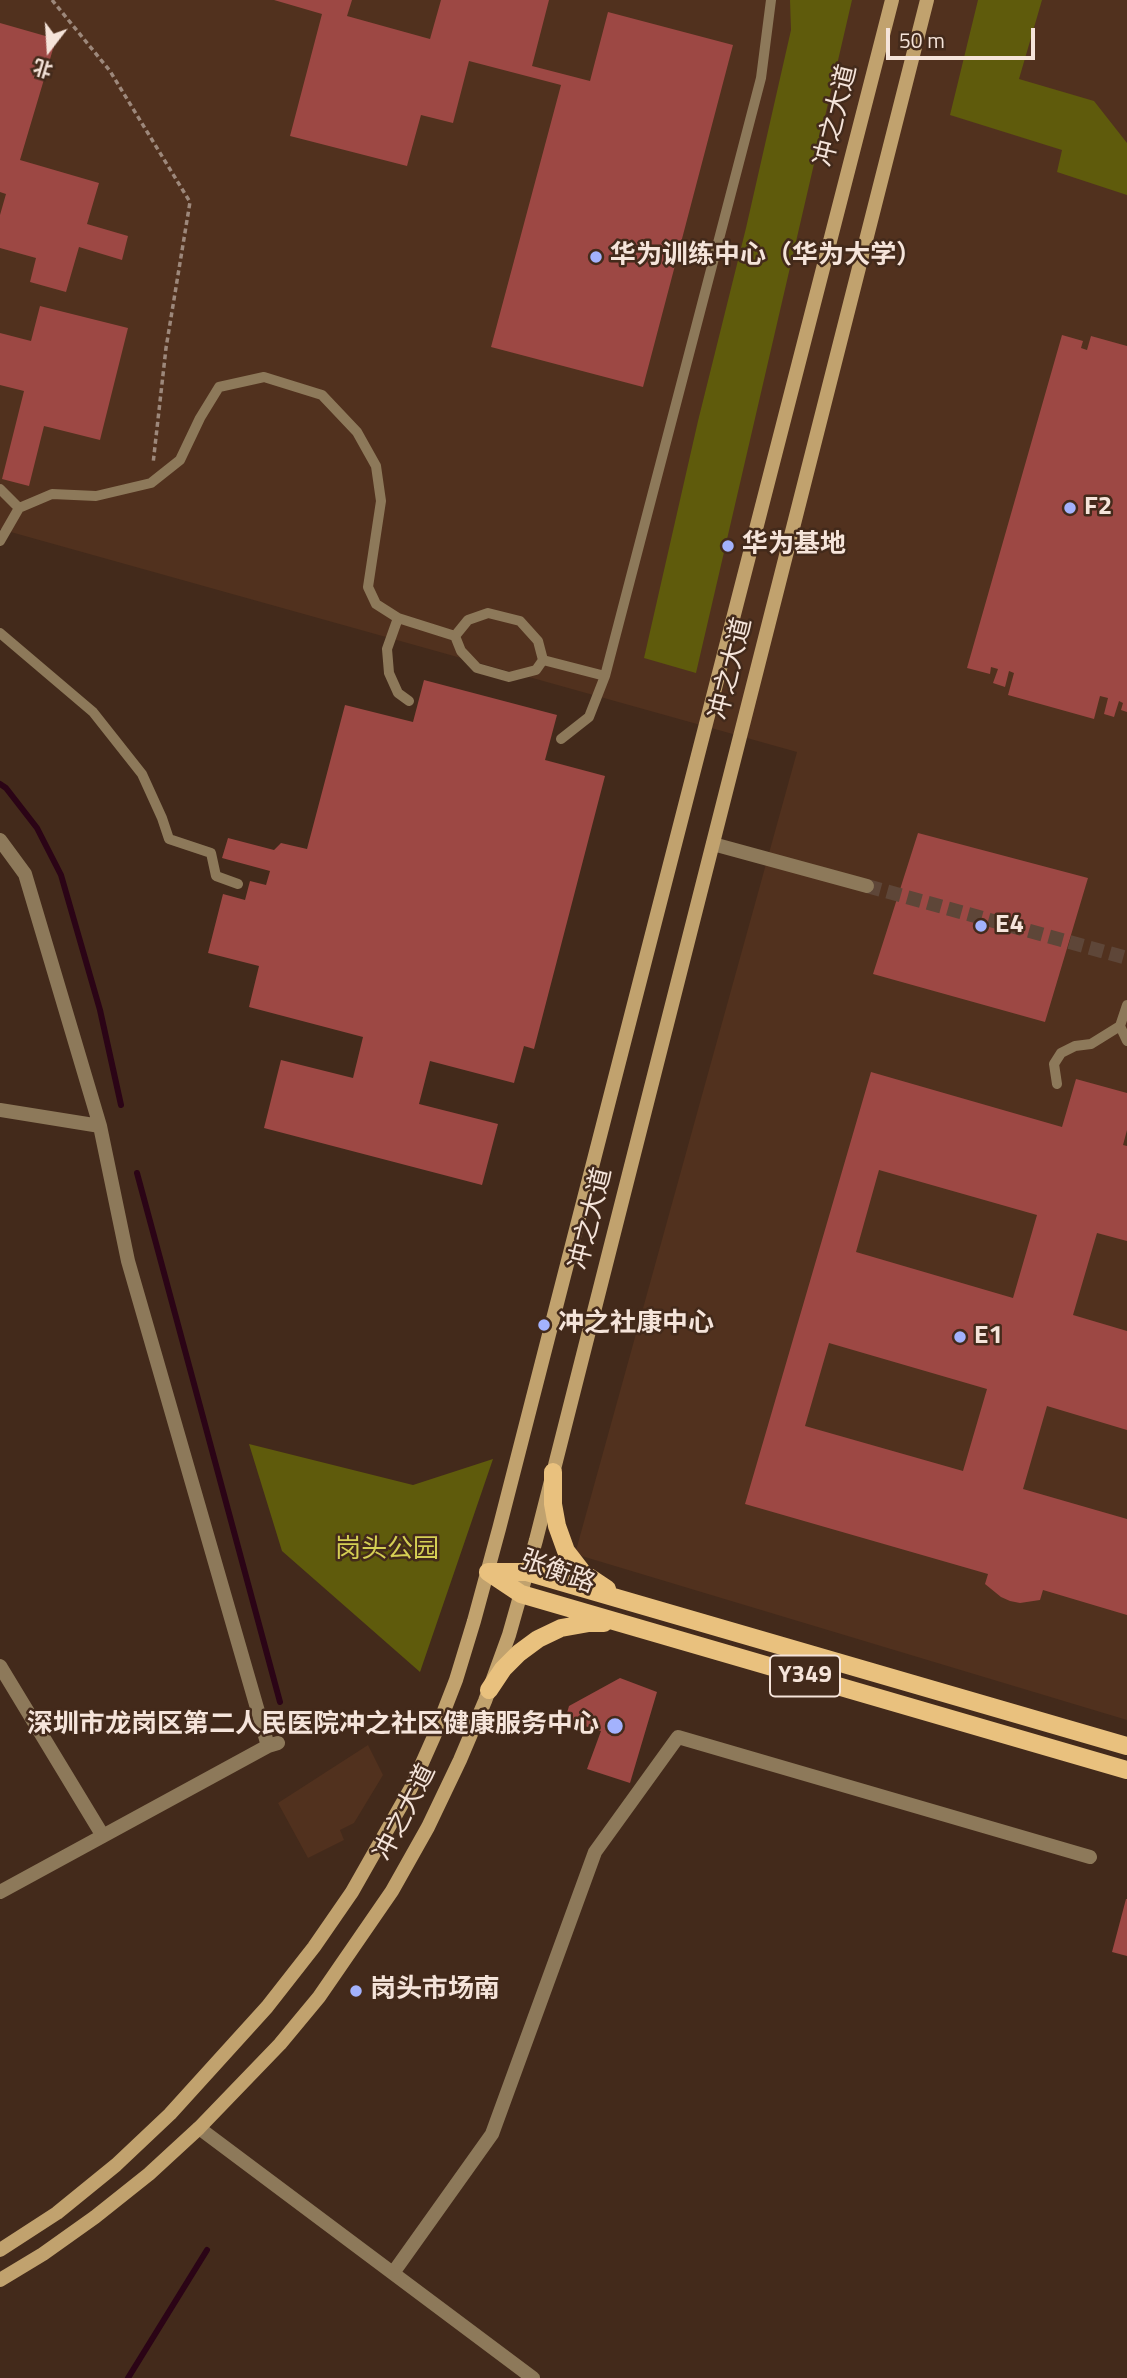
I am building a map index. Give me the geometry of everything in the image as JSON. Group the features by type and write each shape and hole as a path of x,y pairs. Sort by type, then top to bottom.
{"main road":[{"name":"冲之大道","path":"0,2250 57,2213 116,2165 170,2114 260,2016 314,1947 352,1892 411,1788 456,1680 488,1572 892,0"},
{"name":"冲之大道","path":"0,2280 43,2254 149,2174 199,2128 280,2044 319,1997 392,1891 428,1826 489,1690 521,1594 553,1472 927,0"},
{"path":"553,1472 553,1504 566,1551 583,1573 603,1588 632,1602"},
{"name":"张衡路","path":"488,1572 527,1572 1127,1746"},
{"name":"张衡路","path":"488,1572 521,1594 1127,1770"},
{"path":"489,1690 503,1669 538,1639 561,1629 589,1623 627,1624"}],"street":[{"path":"0,840 25,874 100,1126 128,1261 273,1744 0,1892"},
{"path":"713,844 867,886"},
{"path":"0,1110 100,1126"},
{"path":"0,1665 103,1836"},
{"path":"393,2273 492,2134 595,1852 678,1737 1090,1857"},
{"path":"199,2128 533,2378"}],"lane":[{"path":"561,738 589,717 605,676 761,78 771,0"},
{"path":"0,541 19,508 52,494 96,496 151,483 180,460 200,418 219,387 264,377 322,395 357,432 376,467 381,501 368,587 376,604 398,618 455,636 461,650 477,668 509,677 536,670 543,660 538,641 520,621 488,614 468,620 455,636"},
{"path":"0,489 19,508"},
{"path":"398,618 387,649 389,673 398,693 409,701"},
{"path":"0,632 93,712 142,774 169,839 211,853 216,876 238,884"},
{"path":"543,660 605,676"},
{"path":"1058,1084 1054,1064 1061,1053 1076,1046 1091,1044 1120,1026 1127,1005"},
{"path":"1120,1026 1127,1041"}],"path":[{"path":"52,0 110,71 190,202 166,348 151,483"}],"shaded area":[{"path":"0,0 1127,0 1127,1720 575,1554 797,752 0,529"},
{"path":"368,1745 383,1775 354,1823 340,1830 344,1840 308,1858 278,1803"}],"green space":[{"path":"790,0 852,0 696,673 644,658 791,30"},
{"path":"978,0 1042,0 1019,79 1094,101 1127,143 1127,195 1057,172 1062,150 950,115"},
{"name":"岗头公园","path":"249,1444 413,1485 493,1459 420,1672 282,1551"}],"building":[{"name":"华为训练中心（华为大学）","path":"274,0 352,0 347,16 430,39 441,0 549,0 532,66 590,81 608,12 733,45 643,387 491,347 561,85 469,61 453,123 421,115 407,166 290,136 322,14"},
{"path":"0,23 56,39 20,160 99,183 87,224 128,236 122,260 79,247 66,292 30,282 36,258 0,248 0,215 6,194 0,192"},
{"path":"40,306 128,328 100,440 44,426 29,486 2,479 24,391 0,385 0,333 31,341"},
{"name":"F2","path":"1062,335 1083,341 1081,348 1087,350 1091,336 1127,346 1127,712 1121,710 1123,703 1119,701 1114,717 1104,714 1108,698 1100,696 1094,719 1008,695 1014,673 1009,671 1005,687 993,683 998,669 991,667 990,674 967,668"},
{"path":"424,680 557,715 545,760 605,776 534,1049 524,1046 514,1083 430,1061 419,1104 498,1124 482,1185 264,1128 281,1060 353,1078 363,1037 249,1007 259,966 208,953 223,894 245,900 250,881 266,885 270,871 222,858 228,838 274,850 281,843 307,849 345,705 413,722"},
{"name":"E4","path":"918,833 1088,878 1045,1022 873,974"},
{"name":"E1","path":"871,1072 1062,1127 1076,1079 1127,1093 1127,1130 1123,1145 1127,1146 1127,1241 1097,1233 1073,1315 1127,1331 1127,1430 1047,1406 1023,1489 1127,1519 1127,1615 1043,1590 1040,1600 1020,1603 1010,1601 985,1584 988,1574 745,1504","holes":["879,1170 1037,1215 1013,1298 856,1252","829,1343 987,1389 963,1471 805,1426"]},
{"name":"深圳市龙岗区第二人民医院冲之社区健康服务中心","path":"620,1678 657,1692 630,1783 587,1769 601,1731 565,1720 569,1706"},
{"path":"1127,1899 1127,1956 1112,1952"}],"waterway":[{"path":"0,784 37,828 61,875 100,1010 121,1105"},
{"path":"137,1173 280,1702"},
{"path":"128,2378 207,2250"}],"tunnel":[{"path":"867,886 1127,958"}],"place":[{"name":"华为训练中心（华为大学）","path":"596,257"},
{"name":"F2","path":"1070,508"},
{"name":"华为基地","path":"728,546"},
{"name":"E4","path":"981,926"},
{"name":"冲之社康中心","path":"544,1325"},
{"name":"E1","path":"960,1337"},
{"name":"深圳市龙岗区第二人民医院冲之社区健康服务中心","path":"615,1726"},
{"name":"岗头市场南","path":"356,1991"}]}
